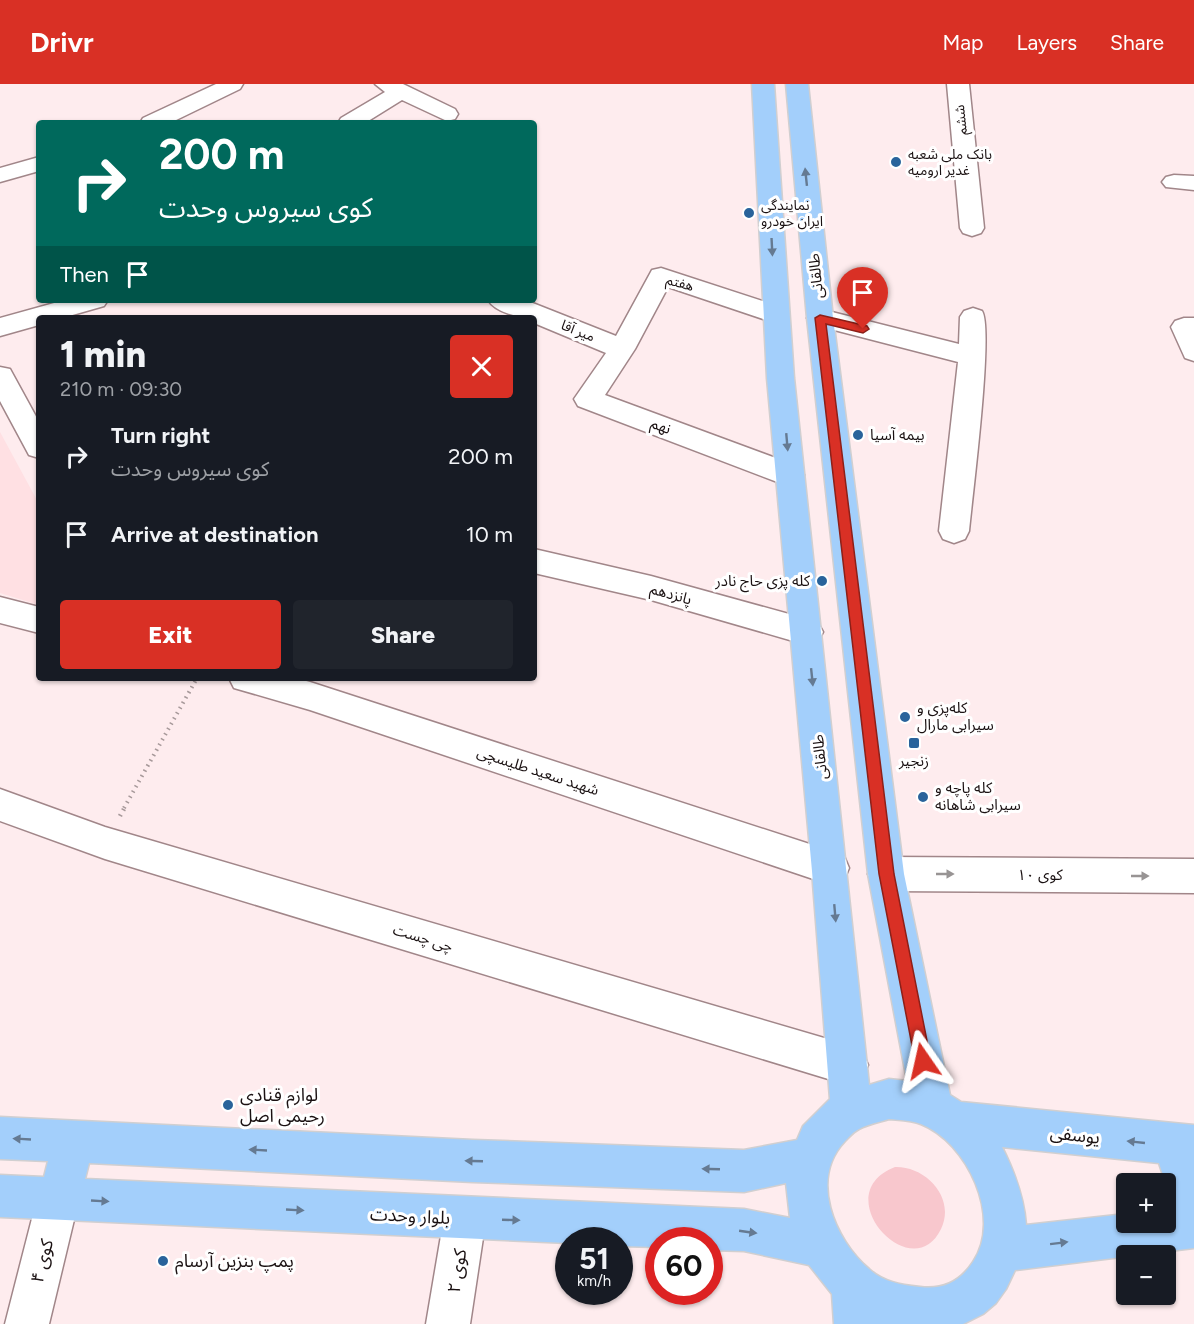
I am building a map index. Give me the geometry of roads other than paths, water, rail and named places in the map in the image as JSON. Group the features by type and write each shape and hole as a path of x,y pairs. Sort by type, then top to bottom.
{"main road":[{"name":"طالقانی","path":"763,84 776,314 790,475 831,868 851,1108"},
{"name":"طالقانی","path":"797,84 820,318 886,874 944,1115"},
{"path":"908,1100 944,1115 975,1142 986,1158 1001,1194 1004,1222 1000,1250 990,1275 952,1316 855,1307 818,1245 810,1224 806,1203 806,1182 810,1158 820,1138 834,1121 851,1108 871,1101 908,1100"},
{"name":"یوسفی","path":"944,1115 1184,1146"},
{"path":"0,1138 473,1161 744,1171 810,1158"},
{"path":"58,1199 75,1141"},
{"path":"1184,1146 1194,1206"},
{"name":"بلوار وحدت","path":"0,1196 744,1230 818,1245"},
{"path":"1000,1250 1194,1227"}],"street":[{"path":"158,120 232,84"},
{"name":"ششم","path":"958,84 972,228"},
{"path":"353,120 394,88 447,114"},
{"path":"0,175 36,165"},
{"name":"هفتم","path":"622,349 661,276 776,314"},
{"path":"42,315 84,303"},
{"name":"میر آقا","path":"508,303 622,349"},
{"path":"0,327 36,317"},
{"path":"954,531 972,356 973,317"},
{"path":"820,318 972,356"},
{"path":"1194,327 1184,327 1194,352"},
{"name":"نهم","path":"622,349 588,399 790,475"},
{"path":"0,376 36,442"},
{"name":"پانزدهم","path":"537,562 651,588 807,632"},
{"path":"0,609 36,619"},
{"name":"شهید سعید طلیسچی","path":"268,681 315,687 831,868"},
{"name":"چی چست","path":"0,805 105,843 848,1065"},
{"name":"کوی ۱۰","path":"886,874 1194,876"},
{"name":"کوی ۴","path":"27,1324 58,1199"},
{"name":"کوی ۲","path":"448,1324 465,1218"}],"place":[{"name":"بانک ملی شعبه غدیر ارومیه","path":"896,162"},
{"name":"نمایندگی ایران خودرو","path":"749,213"},
{"name":"بیمه آسیا","path":"858,435"},
{"name":"کله پزى حاج نادر","path":"822,581"},
{"name":"کله‌پزی و سیرابی مارال","path":"905,717"},
{"name":"زنجیر","path":"914,743"},
{"name":"کله پاچه و سیرابی شاهانه","path":"923,797"},
{"name":"لوازم قنادی رحیمی اصل","path":"228,1105"},
{"name":"پمپ بنزین آرسام","path":"163,1261"}]}
